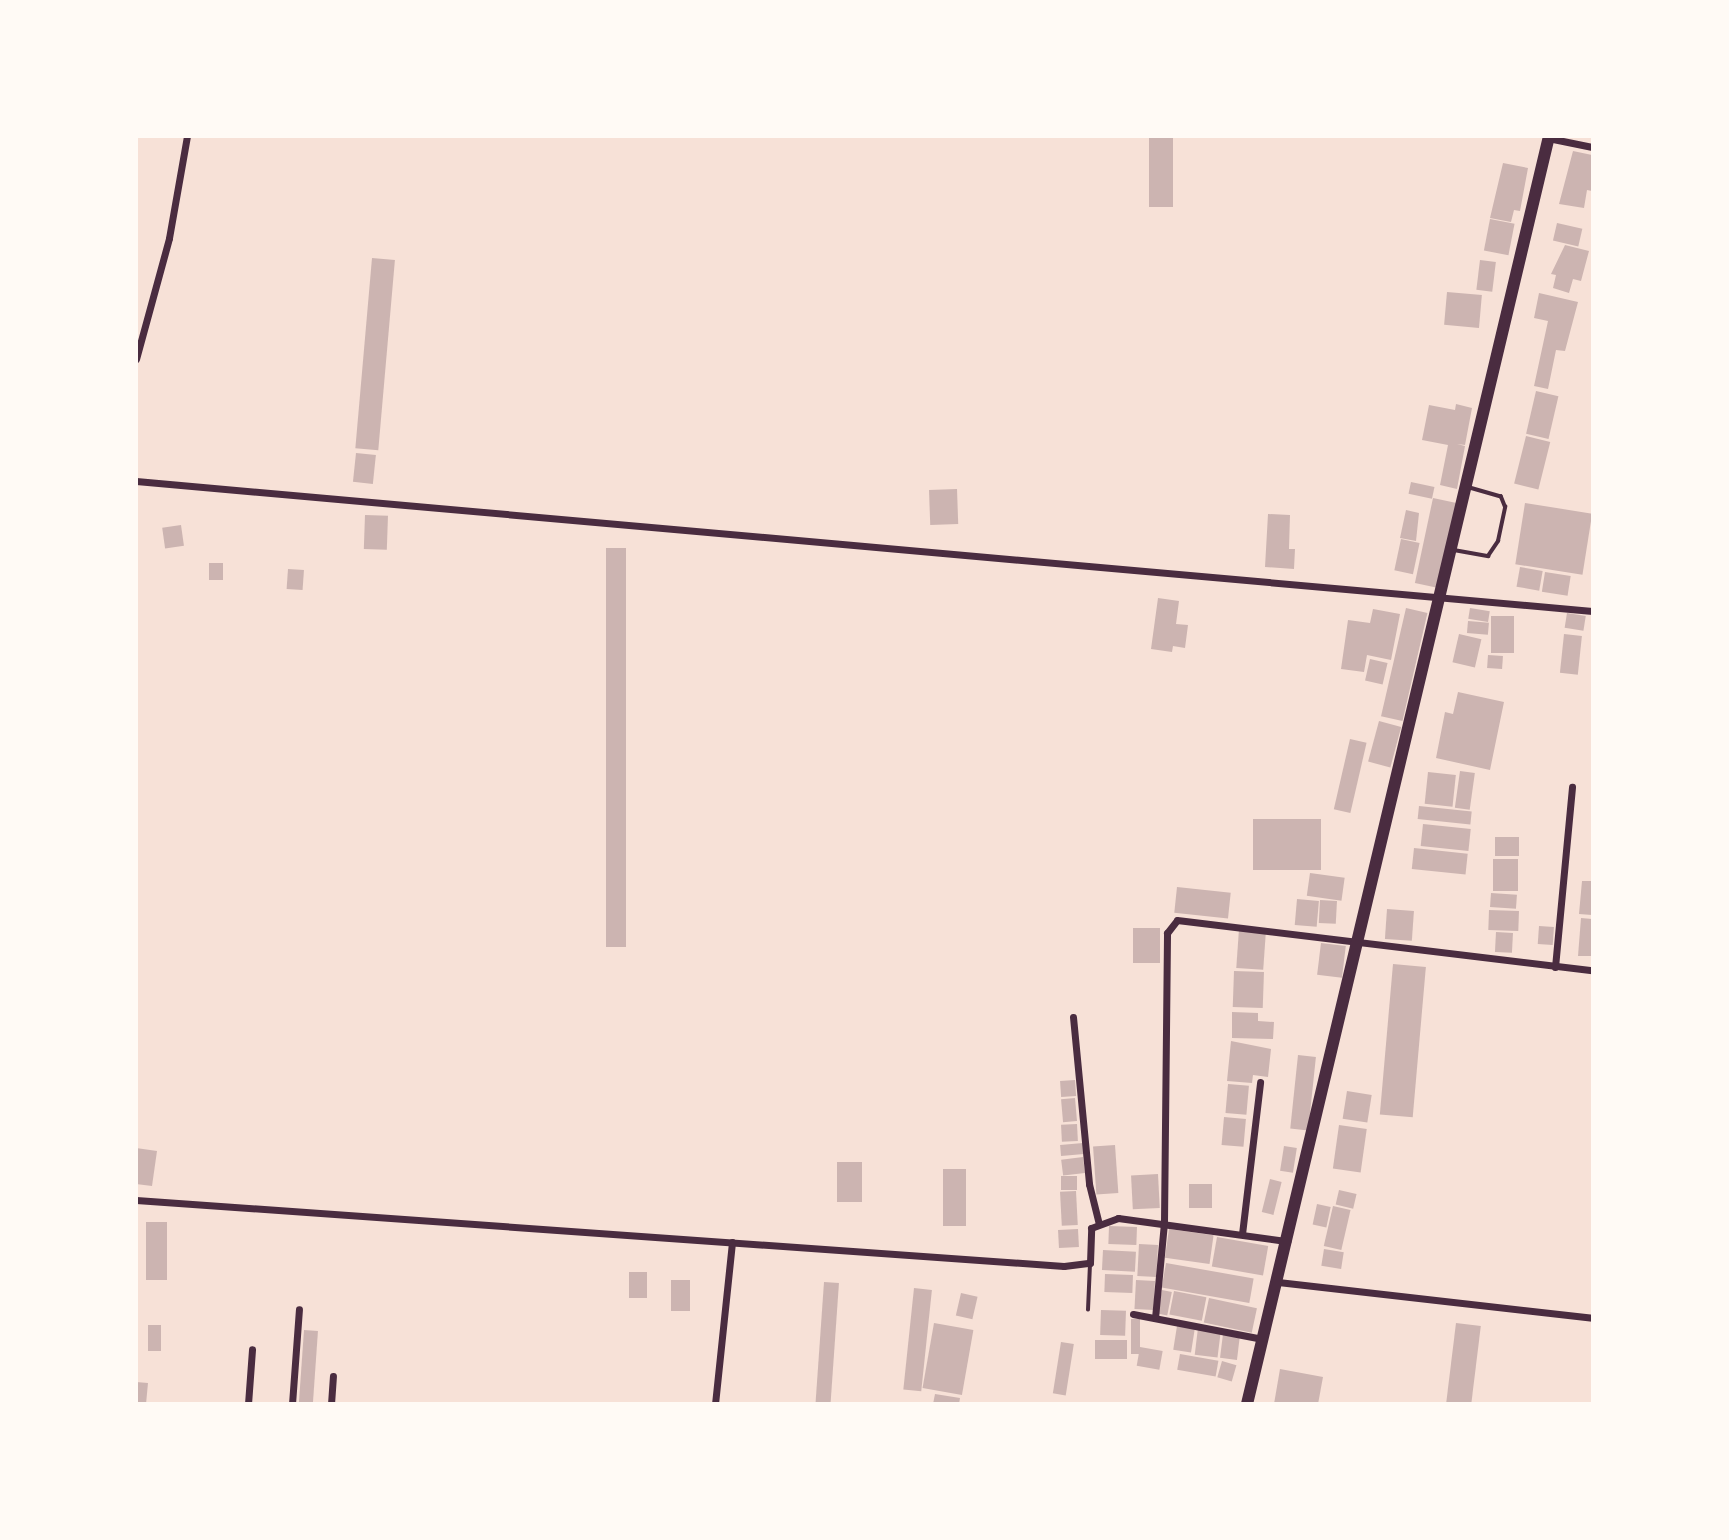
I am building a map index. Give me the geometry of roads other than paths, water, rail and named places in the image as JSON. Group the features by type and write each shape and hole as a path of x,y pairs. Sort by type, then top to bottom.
{"highway":[{"path":"1247,1404 1360,944 1437,599 1548,137"}],"street":[{"path":"136,359 169,238 187,136"},
{"path":"1548,137 1592,147"},
{"path":"136,481 1592,611"},
{"path":"1555,967 1572,787"},
{"path":"1155,1318 1164,1222 1167,933 1172,925 1186,919 1360,944 1592,970"},
{"path":"1073,1017 1089,1184 1099,1224"},
{"path":"1242,1234 1260,1082"},
{"path":"136,1200 1064,1266 1090,1263 1090,1234 1099,1224 1118,1219 1164,1222 1288,1241"},
{"path":"715,1404 732,1242"},
{"path":"1278,1282 1592,1318"},
{"path":"292,1404 299,1309"},
{"path":"1133,1314 1264,1339"},
{"path":"248,1404 252,1349"},
{"path":"331,1404 333,1376"}],"lane":[{"path":"1449,548 1488,556 1497,541 1505,507 1501,497 1464,487"},
{"path":"1087,1310 1090,1263"}]}
